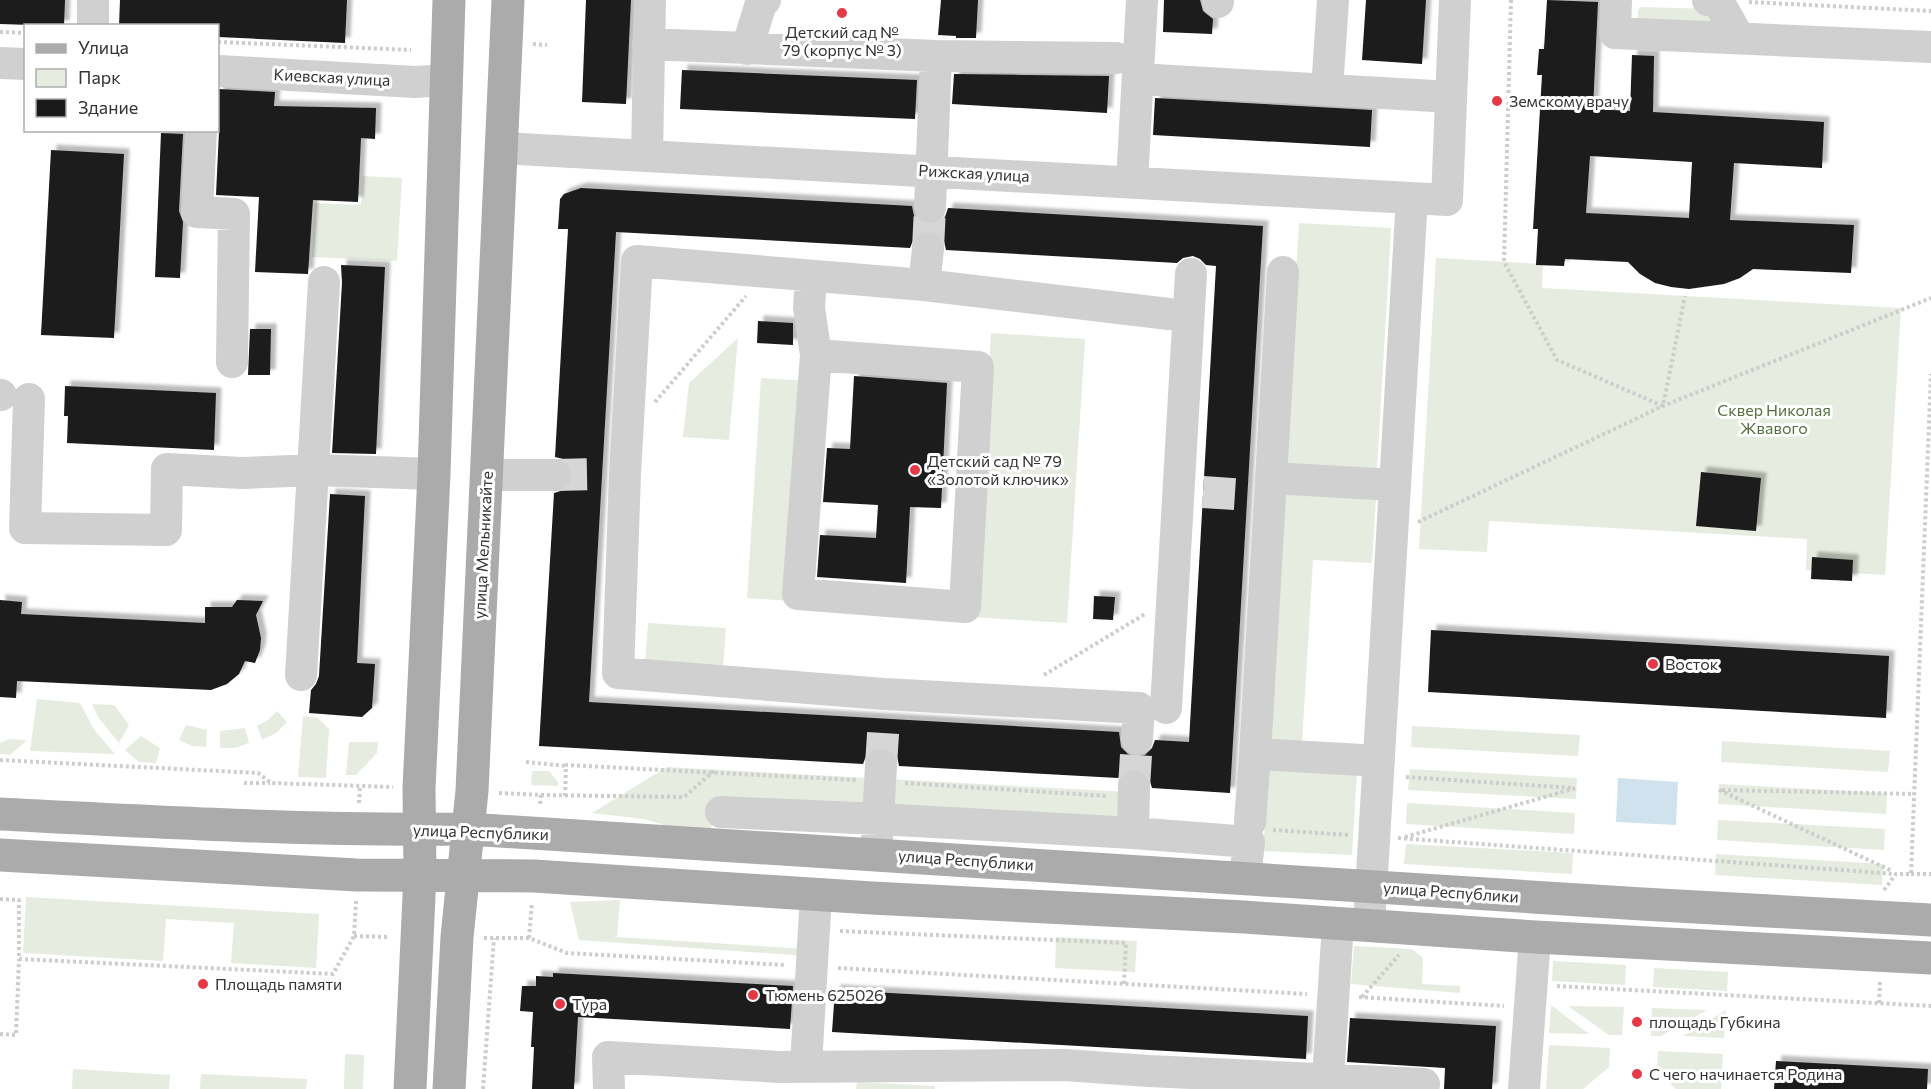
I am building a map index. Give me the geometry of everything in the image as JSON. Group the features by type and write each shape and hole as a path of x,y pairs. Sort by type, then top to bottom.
{"main road":[{"path":"410,1089 420,875 418,830 434,474 449,0"},
{"name":"улица Мельникайте","path":"449,1089 463,875 472,791 508,0"},
{"name":"улица Республики","path":"0,814 196,824 418,830 468,829 1931,920"},
{"path":"0,855 357,875 534,876 816,895 1244,917 1534,937 1931,958"}],"street":[{"path":"93,0 93,24"},
{"path":"647,155 650,0"},
{"path":"747,49 761,3 765,0"},
{"path":"1132,182 1127,69 1143,0"},
{"path":"1327,90 1333,0"},
{"path":"648,44 936,56 1127,69 1327,90 1451,97 1455,0"},
{"path":"1616,0 1615,33 1931,47"},
{"path":"1708,0 1718,1 1739,38"},
{"path":"930,207 936,56"},
{"path":"0,63 24,64"},
{"name":"Киевская улица","path":"219,71 415,82 446,80"},
{"name":"Рижская улица","path":"501,148 1447,200 1451,97"},
{"path":"201,132 197,212 234,214 232,362"},
{"path":"1328,1079 1347,997 1354,925 1372,887 1412,198"},
{"path":"924,285 928,249"},
{"path":"1137,739 1139,708 884,706 618,673 613,474 627,435 637,261 924,285 1169,314"},
{"path":"1250,822 1255,754 1263,490 1283,272"},
{"path":"1166,708 1172,597 1191,491 1191,274"},
{"path":"811,276 809,308 816,355 798,594 964,607 978,367 816,355"},
{"path":"301,675 315,470 324,282"},
{"path":"10,396 25,528 166,530 167,468 242,472 315,470 434,474"},
{"path":"486,475 555,475"},
{"path":"1263,490 1395,485"},
{"path":"1255,754 1379,761"},
{"path":"876,855 881,773"},
{"path":"721,812 879,819 1134,811 1249,842 1245,879"},
{"path":"789,1074 813,966 816,895"},
{"path":"1524,1089 1534,937"},
{"path":"609,1089 608,1057 789,1074 1065,1065 1424,1084 1423,1089"}],"path":[{"path":"1511,0 1504,262 1557,360 1663,406"},
{"path":"1741,1 1931,11"},
{"path":"0,32 24,33"},
{"path":"219,42 411,50"},
{"path":"627,435 768,271"},
{"path":"1663,406 1685,296"},
{"path":"1411,525 1663,406 1931,298"},
{"path":"1911,874 1931,374"},
{"path":"1042,676 1172,597"},
{"path":"0,760 258,773 271,783"},
{"path":"526,762 714,771 881,773 1110,796 1134,811"},
{"path":"565,796 566,765"},
{"path":"541,795 684,797 714,771"},
{"path":"1406,777 1576,788 1402,838 1931,874"},
{"path":"244,783 360,786"},
{"path":"1896,873 1719,790 1914,794"},
{"path":"1250,822 1268,830 1375,837"},
{"path":"1880,917 1881,894 1896,873"},
{"path":"0,899 19,900 16,1035 0,1035"},
{"path":"815,930 1126,943 1124,984"},
{"path":"19,959 333,974 354,936"},
{"path":"483,1089 494,938"},
{"path":"530,938 567,953 1530,1007"},
{"path":"1347,997 1400,955"},
{"path":"1532,971 1544,986 1931,1006"}],"green space":[{"path":"1641,7 1711,9 1715,25 1638,22 1638,10"},
{"path":"363,176 402,178 397,261 312,257 315,203 361,205"},
{"path":"1299,223 1391,228 1377,470 1284,465"},
{"name":"Сквер Николая Жвавого","path":"1436,258 1543,264 1542,288 1901,308 1885,575 1806,570 1807,539 1489,521 1487,552 1419,549"},
{"path":"991,333 1085,339 1067,623 972,617"},
{"path":"738,338 729,440 683,437 689,383"},
{"path":"761,378 807,381 792,601 747,598"},
{"path":"1282,492 1376,498 1372,563 1313,560 1302,743 1268,741"},
{"path":"648,623 726,628 723,667 645,662"},
{"path":"37,699 80,703 95,731 115,754 30,751"},
{"path":"92,704 114,705 129,725 119,743 98,717"},
{"path":"277,711 287,722 276,733 262,740 257,726"},
{"path":"303,716 318,718 329,729 326,778 298,777"},
{"path":"186,725 207,730 206,747 192,746 179,740"},
{"path":"1412,726 1580,735 1578,756 1411,747"},
{"path":"245,728 249,743 235,748 220,748 220,731"},
{"path":"141,736 160,748 156,763 139,762 125,750"},
{"path":"9,739 27,740 10,755 0,754 0,743"},
{"path":"1722,741 1890,751 1888,772 1721,762"},
{"path":"349,742 378,742 377,753 356,775 346,775"},
{"path":"667,767 1129,792 1129,823 722,804 710,830 677,829 644,819 592,813"},
{"path":"1268,767 1357,772 1352,855 1263,851"},
{"path":"1410,769 1577,778 1576,799 1408,790"},
{"path":"532,771 549,771 558,782 558,786 531,785"},
{"path":"1719,784 1887,793 1886,814 1718,804"},
{"path":"1407,803 1575,813 1574,834 1406,824"},
{"path":"1718,820 1885,829 1884,850 1717,840"},
{"path":"1406,844 1573,853 1572,874 1404,864"},
{"path":"1716,854 1883,864 1882,885 1715,875"},
{"path":"26,897 319,914 316,968 231,963 234,923 166,919 163,961 23,953"},
{"path":"620,900 617,937 807,949 807,956 579,940 570,902"},
{"path":"1056,937 1137,941 1135,972 1055,968"},
{"path":"1354,946 1412,949 1423,958 1422,984 1460,986 1460,993 1351,984"},
{"path":"1553,961 1626,965 1625,985 1552,981"},
{"path":"1654,968 1728,972 1727,991 1653,987"},
{"path":"1551,1005 1589,1034 1549,1033"},
{"path":"1568,1006 1624,1007 1622,1035 1609,1035"},
{"path":"1652,1008 1707,1010 1661,1036 1651,1036"},
{"path":"1726,1010 1724,1038 1683,1036"},
{"path":"1549,1045 1610,1048 1609,1067 1583,1089 1546,1089"},
{"path":"1658,1051 1723,1054 1721,1089 1676,1089 1657,1071"},
{"path":"345,1054 364,1055 363,1089 344,1089"},
{"path":"73,1069 170,1075 169,1089 72,1089"},
{"path":"201,1074 307,1079 306,1089 200,1089"},
{"path":"857,1082 935,1086 935,1089 856,1089"}],"water":[{"path":"1618,778 1678,782 1676,825 1616,822"}],"building":[{"path":"0,0 65,0 64,24 0,24"},
{"path":"120,0 347,0 345,43 219,37 219,24 119,24"},
{"path":"586,0 631,0 626,104 582,102"},
{"path":"941,0 978,0 976,38 938,35"},
{"path":"1164,0 1200,0 1203,11 1213,19 1212,34 1163,32"},
{"path":"1366,0 1426,0 1422,64 1362,60"},
{"path":"1547,0 1598,2 1593,109 1630,111 1632,55 1654,56 1653,112 1824,122 1822,168 1734,163 1730,220 1854,225 1851,273 1753,269 1740,278 1724,284 1689,289 1655,283 1640,274 1628,262 1565,259 1564,266 1536,265 1538,229 1533,229 1542,75 1537,75 1539,49 1544,49","holes":["1590,156 1692,162 1689,218 1586,213"]},
{"path":"682,70 917,80 915,119 680,109"},
{"path":"954,74 1109,76 1107,113 952,104"},
{"path":"219,89 275,92 274,106 376,108 375,139 361,138 358,202 313,200 308,274 255,272 259,197 216,195"},
{"path":"1155,98 1372,110 1370,147 1153,135"},
{"path":"161,133 183,134 179,211 183,222 180,278 155,277"},
{"path":"51,150 124,154 114,338 41,335"},
{"path":"581,188 912,206 914,216 920,222 929,225 939,223 945,217 948,208 1263,226 1230,793 1152,788 1144,772 1135,769 1126,771 1118,778 899,766 897,756 891,750 883,747 872,749 863,764 539,746 554,493 564,490 570,484 573,476 570,466 563,459 555,457 568,229 558,229 560,199 564,194","holes":["929,231 939,235 944,241 946,250 1177,263 1183,258 1193,256 1206,265 1216,266 1189,742 1155,740 1152,748 1145,755 1135,757 1121,747 1119,732 589,702 616,232 910,248 914,238 920,233"]},
{"path":"341,265 385,267 376,454 332,453 342,283"},
{"path":"758,321 793,323 793,345 757,343"},
{"path":"250,329 271,329 270,375 248,375"},
{"path":"854,376 947,383 941,508 910,507 906,583 817,577 820,535 876,538 878,505 823,502 827,448 850,449"},
{"path":"65,386 216,393 214,450 67,443 68,416 64,416"},
{"path":"1701,472 1761,478 1756,531 1696,526"},
{"path":"330,494 365,496 357,663 375,664 372,708 362,717 309,713 311,690 319,676"},
{"path":"1812,557 1853,560 1852,581 1811,579"},
{"path":"1094,596 1115,597 1113,620 1093,619"},
{"path":"0,600 22,602 21,614 205,623 205,607 232,607 237,600 263,601 256,615 261,638 260,650 255,663 245,661 239,674 227,684 211,690 17,681 16,698 0,697"},
{"path":"1431,630 1889,656 1886,718 1428,692"},
{"path":"553,973 793,986 790,1029 578,1017 574,1089 532,1089 533,1012 520,1011 522,986 536,986 536,976 553,977"},
{"path":"835,990 1308,1016 1306,1059 832,1032"},
{"path":"1350,1018 1496,1026 1492,1089 1444,1089 1445,1068 1347,1062"},
{"path":"1776,1061 1928,1069 1927,1089 1774,1089"}],"tunnel":[{"path":"928,249 930,207"},
{"path":"555,475 602,474"},
{"path":"1203,492 1248,495"},
{"path":"881,765 884,719"},
{"path":"1134,787 1137,739"}],"place":[{"name":"Детский сад № 79 (корпус № 3)","path":"842,13"},
{"name":"Земскому врачу","path":"1497,101"},
{"name":"Детский сад № 79 «Золотой ключик»","path":"915,470"},
{"name":"Восток","path":"1653,664"},
{"name":"Площадь памяти","path":"203,984"},
{"name":"Тюмень 625026","path":"753,995"},
{"name":"Тура","path":"560,1004"},
{"name":"площадь Губкина","path":"1637,1022"},
{"name":"С чего начинается Родина","path":"1637,1074"}]}
